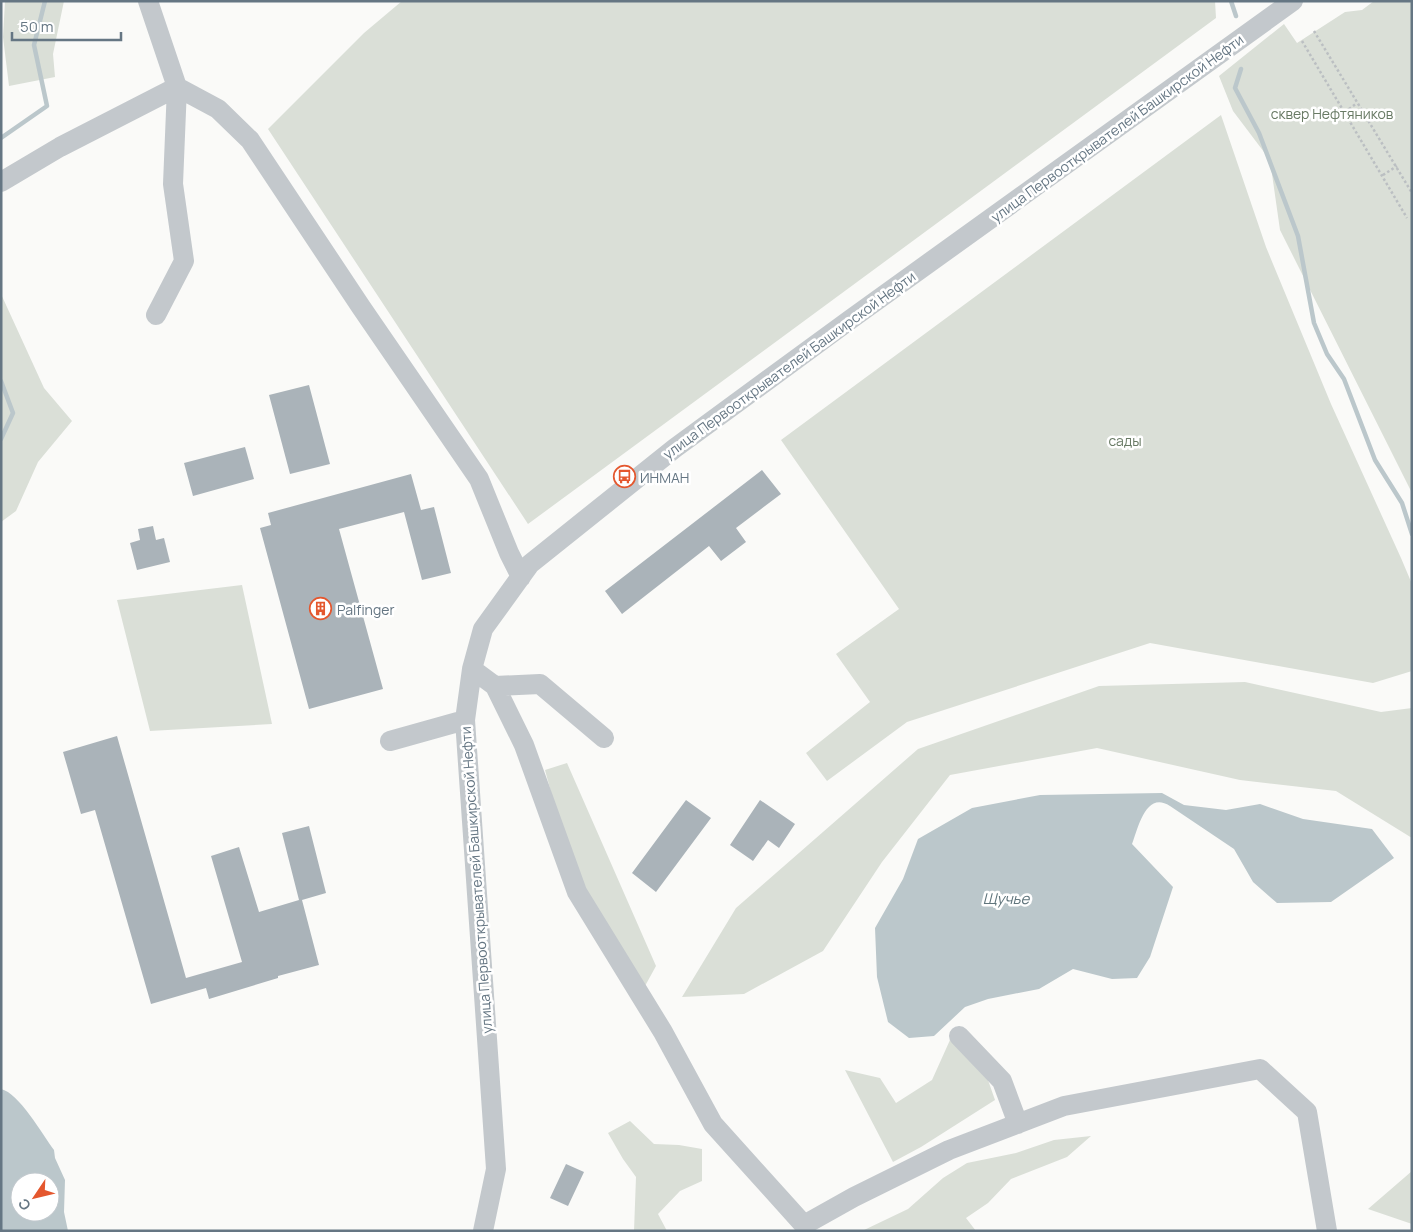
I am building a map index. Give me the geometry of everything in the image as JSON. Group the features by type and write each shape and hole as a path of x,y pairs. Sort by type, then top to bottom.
{"street":[{"path":"148,1 177,87 173,184 184,261 156,315"},
{"name":"улица Первооткрывателей Башкирской Нефти","path":"483,1231 496,1169 465,720 472,669 483,629 530,564 675,448 1293,1"},
{"path":"1,182 60,147 177,87"},
{"path":"177,87 218,109 250,140 479,480 509,553 521,576"},
{"path":"472,669 495,686 524,745 578,892 664,1032 713,1124 804,1224 949,1150 1064,1106 1260,1069 1308,1112 1328,1231"},
{"path":"495,686 540,684 604,738"},
{"path":"390,741 465,720"},
{"path":"959,1036 1002,1081 1018,1124"}],"path":[{"path":"1314,31 1412,193"},
{"path":"1302,41 1407,218"},
{"path":"1345,112 1357,103"},
{"path":"1383,176 1397,166"}],"green space":[{"path":"5,1 64,1 53,54 55,77 9,86 3,37"},
{"path":"402,1 1215,1 1216,18 528,524 268,129 364,33"},
{"name":"сквер Нефтяников","path":"1374,1 1412,1 1412,493 1280,230 1270,160 1233,111 1219,76 1284,24 1297,43 1345,12 1362,10"},
{"name":"сады","path":"1221,115 1266,247 1331,404 1412,584 1412,671 1373,683 1150,643 907,722 827,781 806,753 870,702 836,654 899,609 781,440"},
{"path":"1,294 44,388 72,421 38,462 16,511 1,522"},
{"path":"242,585 272,724 150,731 117,600"},
{"path":"1245,682 1381,712 1412,708 1412,838 1336,791 1240,780 1097,748 950,775 882,862 823,951 744,994 682,997 736,908 918,749 1099,686"},
{"path":"567,763 656,966 645,986 597,911 567,851 545,770"},
{"path":"950,1040 988,1080 995,1100 921,1147 893,1162 845,1070 880,1078 896,1103 932,1080"},
{"path":"630,1121 654,1144 679,1145 702,1149 702,1181 680,1191 658,1214 667,1231 634,1231 636,1177 608,1133"},
{"path":"1091,1136 1067,1157 1011,1179 988,1203 966,1218 976,1231 862,1231 908,1209 943,1178 967,1163 1016,1153 1054,1140"},
{"path":"1412,1171 1412,1224 1368,1209"}],"water":[{"name":"Щучье","path":"1162,793 1184,805 1226,810 1260,804 1303,819 1372,829 1394,858 1331,902 1277,903 1253,882 1234,849 1170,806 1162,802 1155,803 1144,813 1132,844 1173,887 1150,957 1137,978 1112,979 1073,969 1039,989 988,999 965,1007 934,1036 909,1038 888,1022 877,977 875,928 903,879 918,839 972,808 1040,795"},
{"path":"1,1089 8,1092 23,1106 54,1150 55,1158 65,1180 64,1212 68,1231 1,1231"}],"building":[{"path":"309,385 330,464 290,474 269,395"},
{"path":"245,447 254,479 193,496 184,463"},
{"path":"762,470 781,494 736,528 746,542 721,561 709,546 622,614 605,591"},
{"name":"Palfinger","path":"411,474 421,510 434,507 451,573 422,580 404,512 339,529 383,689 309,709 260,528 271,525 268,513"},
{"path":"153,526 156,540 164,538 170,562 137,570 130,543 140,540 138,529"},
{"path":"117,736 186,978 242,962 211,856 239,847 259,912 299,900 282,833 309,826 326,893 302,900 319,965 278,976 278,978 209,999 206,988 151,1004 95,810 81,814 63,752"},
{"path":"686,800 711,818 656,892 632,873"},
{"path":"760,800 795,824 779,848 768,840 753,861 730,845"},
{"path":"566,1164 584,1172 568,1206 550,1198"}],"waterway":[{"path":"1,138 47,106 34,45 45,1"},
{"path":"1231,1 1236,16"},
{"path":"1241,69 1235,88 1259,133 1298,236 1314,323 1327,354 1344,379 1375,460 1402,503 1412,534"},
{"path":"1,381 13,413 1,439"}],"place":[{"name":"ИНМАН","path":"624,477"},
{"name":"Palfinger","path":"321,609"}]}
